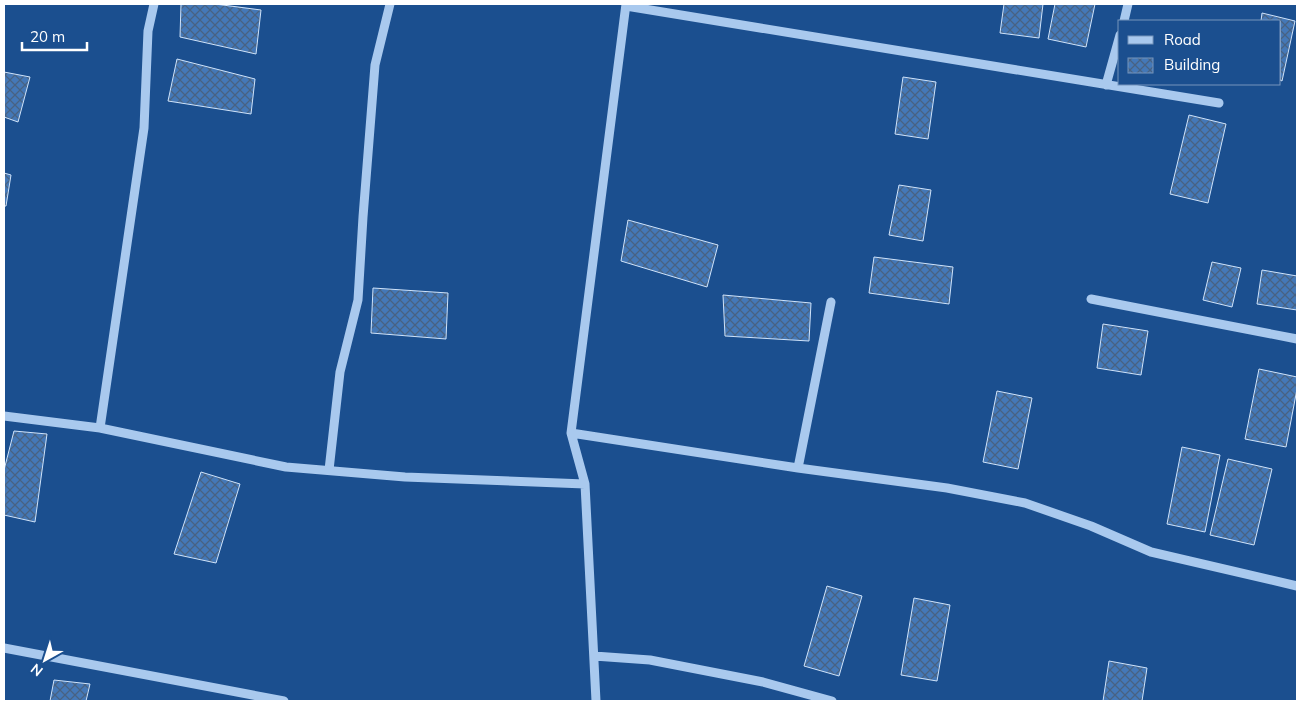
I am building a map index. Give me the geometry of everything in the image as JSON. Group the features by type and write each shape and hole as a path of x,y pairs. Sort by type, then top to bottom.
{"street":[{"path":"100,428 144,128 148,31 154,4"},
{"path":"329,470 340,372 358,300 362,217 375,65 390,4"},
{"path":"1124,20 1128,4"},
{"path":"596,701 585,484 572,432 626,5 1219,104"},
{"path":"1106,85 1118,42"},
{"path":"1091,299 1297,339"},
{"path":"798,468 831,302"},
{"path":"4,416 100,428 286,467 405,477 585,484"},
{"path":"572,432 798,468 947,488 1026,503 1091,526 1151,552 1297,586"},
{"path":"4,648 284,701"},
{"path":"594,656 650,660 764,682 832,701"}],"building":[{"path":"181,4 215,4 261,10 256,54 180,37"},
{"path":"1004,4 1043,4 1039,38 1000,33"},
{"path":"1055,4 1095,4 1086,47 1048,39"},
{"path":"1262,13 1295,21 1282,81 1281,20 1261,20"},
{"path":"177,59 255,79 251,114 168,101"},
{"path":"4,72 30,77 18,122 4,117"},
{"path":"903,77 936,82 928,139 895,134"},
{"path":"1189,115 1226,124 1208,203 1170,194"},
{"path":"4,173 11,175 6,206 4,206"},
{"path":"899,185 931,190 923,241 889,235"},
{"path":"628,220 718,245 707,287 621,261"},
{"path":"874,257 953,267 949,304 869,293"},
{"path":"1212,262 1241,268 1232,307 1203,300"},
{"path":"1262,270 1297,276 1297,310 1257,304"},
{"path":"373,288 448,293 446,339 371,333"},
{"path":"723,295 811,303 809,341 725,336"},
{"path":"1103,324 1148,331 1141,375 1097,368"},
{"path":"1259,369 1297,377 1297,389 1286,447 1245,439"},
{"path":"997,391 1032,398 1018,469 983,462"},
{"path":"14,431 47,434 35,522 4,515 4,470"},
{"path":"1182,447 1220,455 1205,532 1167,524"},
{"path":"1228,459 1272,469 1254,545 1210,535"},
{"path":"201,472 240,484 216,563 174,554"},
{"path":"827,586 862,596 839,676 804,666"},
{"path":"914,598 950,605 937,681 901,675"},
{"path":"1109,661 1147,668 1142,701 1103,701"},
{"path":"54,680 90,684 86,701 50,701"}]}
